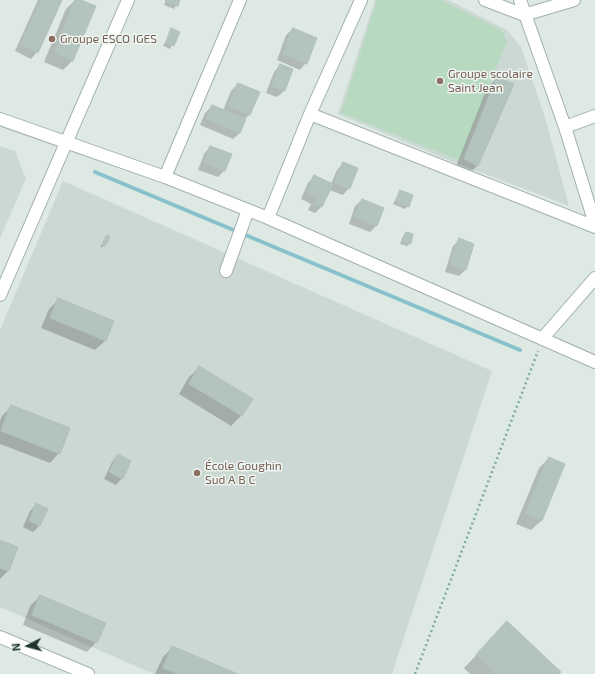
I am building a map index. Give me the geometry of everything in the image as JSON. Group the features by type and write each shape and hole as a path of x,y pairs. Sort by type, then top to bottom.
{"street":[{"path":"0,295 128,0"},
{"path":"165,177 240,0"},
{"path":"268,218 310,114 361,0"},
{"path":"485,0 524,15 574,0"},
{"path":"520,0 524,15 565,127 595,225"},
{"path":"310,114 595,225"},
{"path":"565,127 595,116"},
{"path":"0,118 165,177 246,215 268,218 595,362"},
{"path":"226,271 236,247 246,215"},
{"path":"542,339 595,278"},
{"path":"0,637 88,674"}],"path":[{"path":"415,674 542,339"}],"shaded area":[{"name":"Groupe scolaire Saint Jean","path":"375,0 448,0 507,30 521,47 545,117 569,206 453,162 338,114"},
{"path":"0,146 15,151 26,179 0,238"},
{"path":"63,181 492,371 392,674 154,674 0,607 0,330"}],"green space":[{"name":"Groupe scolaire Saint Jean","path":"377,0 441,0 502,31 507,41 459,160 341,113"}],"building":[{"path":"41,0 62,0 38,53 21,44"},
{"path":"75,0 81,0 96,6 73,61 54,52"},
{"path":"165,0 180,0 178,6"},
{"path":"171,28 180,32 174,46 166,43"},
{"path":"293,28 317,38 307,64 283,54"},
{"path":"280,64 293,69 285,91 272,86"},
{"path":"497,77 514,84 478,166 464,159"},
{"path":"238,83 260,92 250,115 228,106"},
{"path":"212,105 246,119 240,133 206,119"},
{"path":"210,146 232,154 225,171 204,163"},
{"path":"343,162 358,168 350,189 335,183"},
{"path":"314,175 333,184 322,207 314,204 317,197 307,192"},
{"path":"400,190 413,195 409,207 396,201"},
{"path":"362,199 384,208 377,226 354,217"},
{"path":"406,232 413,234 411,244 403,242"},
{"path":"107,235 110,237 105,246 102,245"},
{"path":"459,238 474,244 466,270 450,265"},
{"path":"58,298 114,321 106,341 50,318"},
{"path":"199,366 253,399 242,416 189,384"},
{"path":"11,405 70,428 60,454 1,431"},
{"path":"118,454 131,461 123,479 109,472"},
{"path":"549,457 565,464 542,521 525,514"},
{"path":"36,503 48,509 40,526 29,521"},
{"path":"0,540 18,547 9,571 0,568"},
{"path":"40,595 106,623 97,643 32,615"},
{"path":"507,621 561,672 559,674 497,674 476,655"},
{"path":"172,646 238,674 178,674 163,668"}],"waterway":[{"path":"95,172 520,350"}],"place":[{"name":"Groupe ESCO IGES","path":"52,39"},
{"name":"Groupe scolaire Saint Jean","path":"440,81"},
{"name":"École Goughin Sud A B C","path":"197,473"}]}
